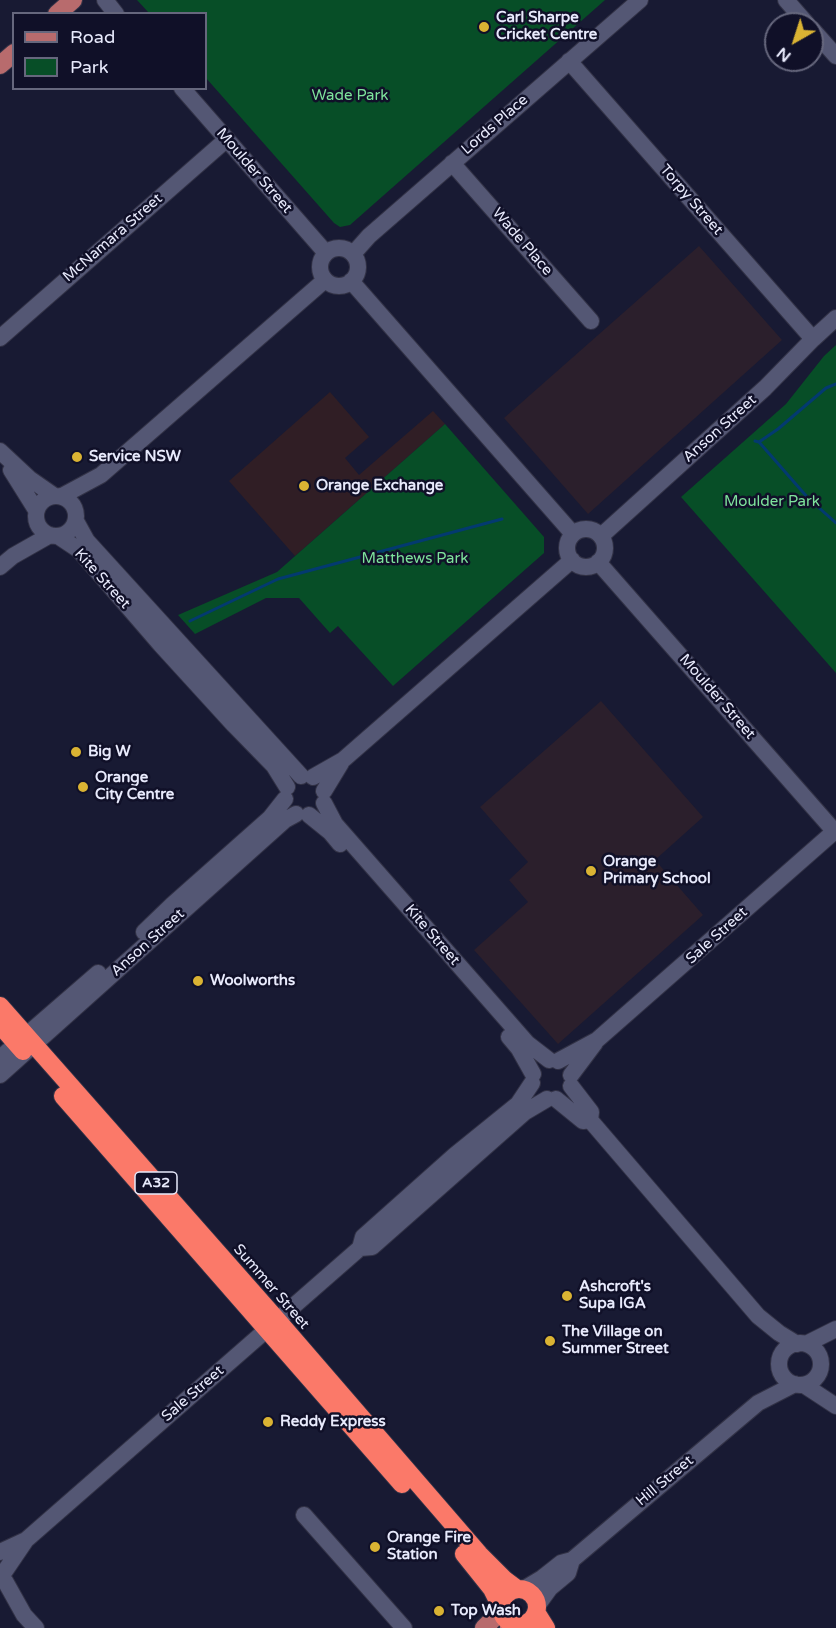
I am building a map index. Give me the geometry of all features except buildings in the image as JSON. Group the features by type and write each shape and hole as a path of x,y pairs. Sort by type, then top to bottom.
{"highway":[{"name":"Summer Street","path":"0,1006 25,1044 272,1325 479,1554 504,1580 520,1589"},
{"name":"Summer Street","path":"0,1025 25,1044"},
{"name":"Summer Street","path":"272,1325 478,1571 492,1589 501,1609"},
{"path":"501,1609 504,1597 512,1590 520,1589"},
{"name":"A32","path":"520,1589 531,1594 546,1628"},
{"name":"A32","path":"501,1609 505,1619 516,1626 529,1622 536,1609"}],"main road":[{"path":"59,12 73,0"},
{"path":"0,65 12,55"},
{"path":"484,1628 501,1609"}],"street":[{"path":"105,0 114,12"},
{"name":"Lords Place","path":"353,254 369,236 640,0"},
{"path":"786,0 796,12"},
{"path":"824,42 836,56"},
{"name":"Torpy Street","path":"569,61 813,339"},
{"name":"Moulder Street","path":"184,90 326,253"},
{"name":"McNamara Street","path":"0,338 227,139"},
{"name":"Wade Place","path":"452,163 591,321"},
{"path":"339,248 353,254 358,268 351,281 338,286 325,280 320,266 326,253 339,248"},
{"path":"6,562 36,515 42,500 58,496 101,475 325,280"},
{"path":"351,281 573,534"},
{"name":"Anson Street","path":"601,536 765,388 836,318"},
{"path":"0,453 30,479 73,505 76,516"},
{"path":"0,453 22,486 41,530 54,536"},
{"path":"6,562 54,536 69,531 101,475"},
{"name":"Kite Street","path":"76,516 87,541 307,777"},
{"path":"587,529 601,536 605,549 598,562 585,567 572,560 568,555 567,546 573,534 587,529"},
{"name":"Kite Street","path":"54,536 79,550 161,645 274,766 286,793"},
{"path":"343,760 320,808 303,815 291,810 286,793 295,778 307,777 343,760 572,560"},
{"name":"Moulder Street","path":"598,562 836,832"},
{"path":"307,777 318,781 324,797"},
{"name":"Anson Street","path":"0,1075 25,1044 172,905 270,818 286,793"},
{"name":"Kite Street","path":"324,797 335,824 527,1043 554,1060"},
{"name":"Anson Street","path":"0,1058 25,1044 285,820 303,815"},
{"name":"Kite Street","path":"303,815 330,832 519,1049 532,1079"},
{"name":"Sale Street","path":"554,1060 597,1040 836,832"},
{"name":"Sale Street","path":"571,1081 597,1040"},
{"path":"590,1120 583,1121 552,1099 537,1094 532,1079 539,1064 554,1060 569,1069 571,1081 591,1112 590,1120 758,1316 779,1333 812,1347 836,1406"},
{"name":"Sale Street","path":"3,1575 26,1540 360,1248 363,1237 455,1155 518,1104 532,1079"},
{"path":"552,1099 565,1095 571,1081"},
{"name":"Sale Street","path":"360,1248 372,1247 525,1112 552,1099"},
{"path":"758,1316 780,1362 785,1378 836,1406"},
{"path":"780,1362 787,1348 836,1329"},
{"path":"800,1385 814,1380 836,1336"},
{"name":"Hill Street","path":"758,1403 780,1362"},
{"name":"Hill Street","path":"520,1589 542,1578 561,1563 572,1560 758,1403 800,1385"},
{"path":"304,1515 404,1628"},
{"name":"Sale Street","path":"0,1552 26,1540"},
{"name":"Hill Street","path":"536,1609 550,1588 568,1573 572,1560"},
{"path":"3,1575 24,1615"},
{"path":"0,1599 24,1615 36,1628"}],"shaded area":[{"path":"699,246 782,340 588,514 504,418"},
{"path":"330,392 369,437 345,458 359,475 433,411 445,424 295,556 229,481"},
{"name":"Orange Primary School","path":"601,701 703,817 655,860 703,915 558,1044 474,950 528,902 509,880 528,862 480,807"}],"green space":[{"name":"Wade Park","path":"137,0 605,0 350,225 340,227 207,79 207,12 148,12"},
{"name":"Moulder Park","path":"836,345 836,673 681,497 786,404 824,356"},
{"name":"Matthews Park","path":"445,424 544,537 544,553 393,686 338,626 330,633 299,598 266,598 195,634 178,615 277,572"}],"waterway":[{"path":"759,442 778,429 826,388 836,384"},
{"path":"755,441 759,442 808,498 836,523"},
{"path":"190,621 278,579 502,519"}],"place":[{"name":"Carl Sharpe Cricket Centre","path":"484,27"},
{"name":"Service NSW","path":"77,457"},
{"name":"Orange Exchange","path":"304,486"},
{"name":"Big W","path":"76,752"},
{"name":"Orange City Centre","path":"83,787"},
{"name":"Orange Primary School","path":"591,871"},
{"name":"Woolworths","path":"198,981"},
{"name":"Ashcroft's Supa IGA","path":"567,1296"},
{"name":"The Village on Summer Street","path":"550,1341"},
{"name":"Reddy Express","path":"268,1422"},
{"name":"Orange Fire Station","path":"375,1547"},
{"name":"Top Wash","path":"439,1611"}]}
